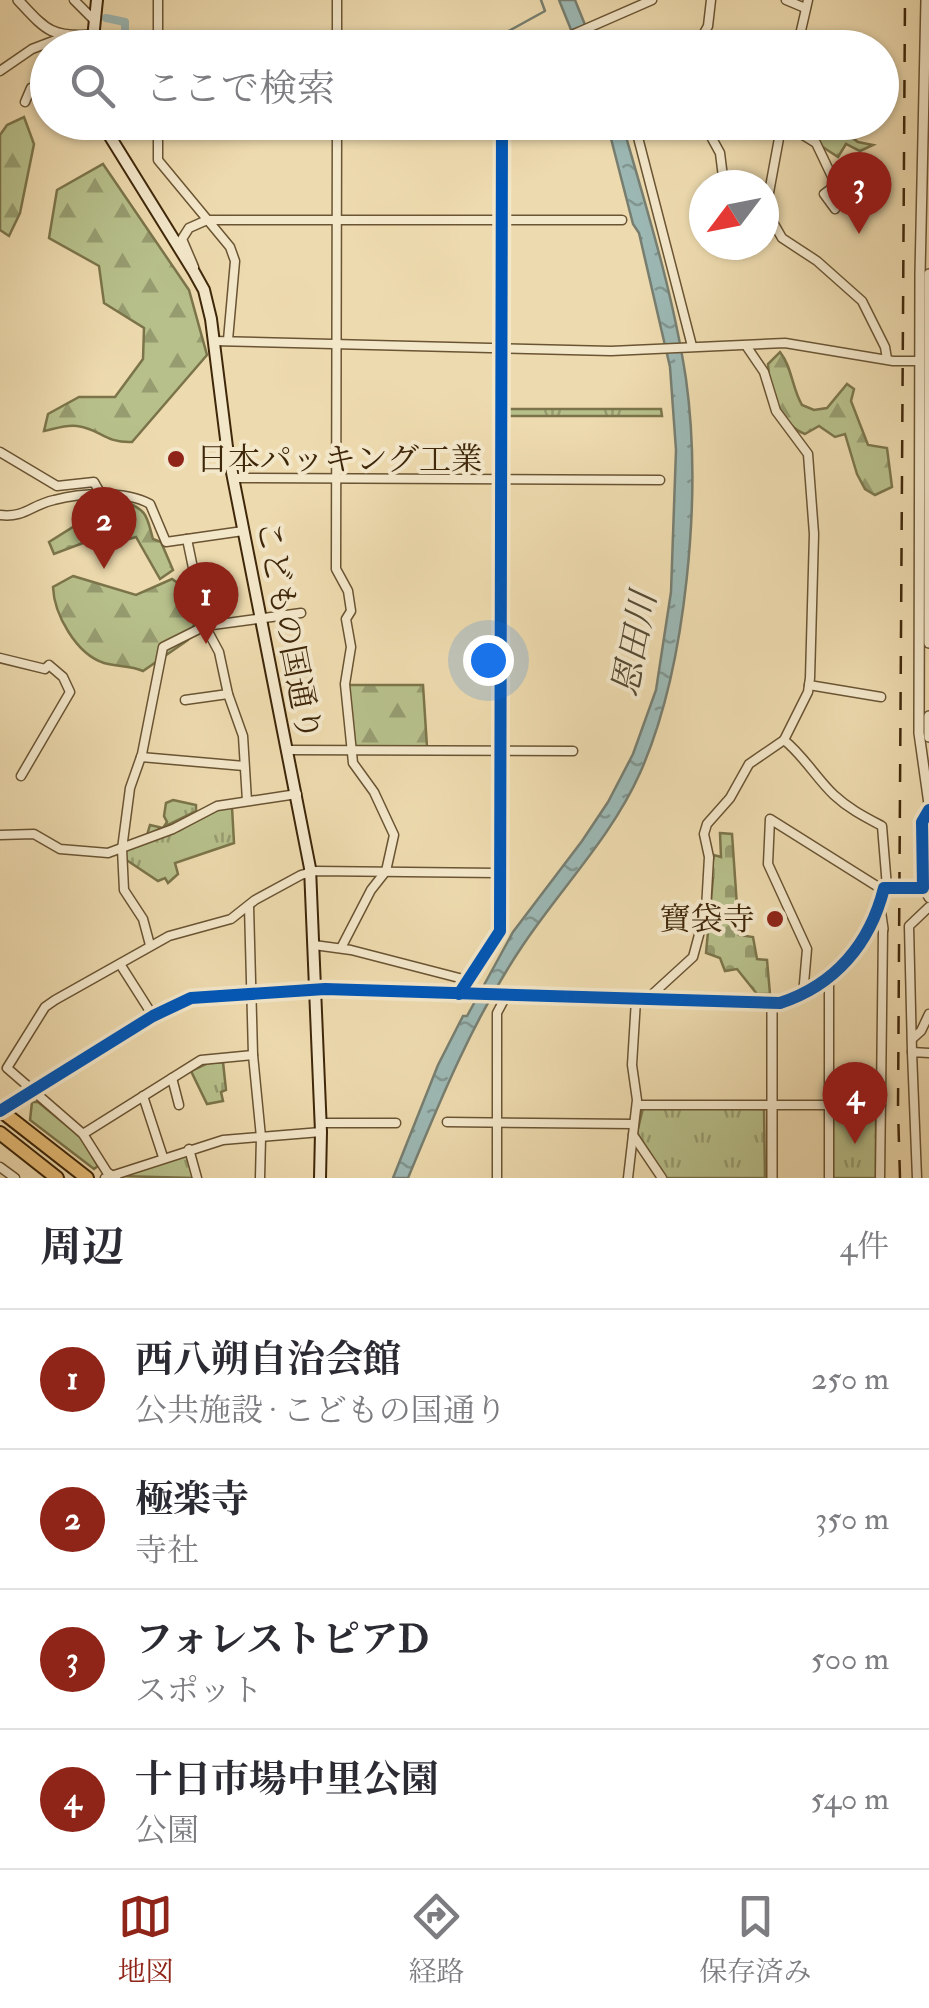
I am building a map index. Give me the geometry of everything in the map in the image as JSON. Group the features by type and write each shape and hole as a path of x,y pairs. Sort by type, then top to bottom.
{"highway":[{"path":"0,1110 87,1178"},
{"path":"0,1133 57,1178"}],"main road":[{"path":"93,30 97,0"},
{"name":"こどもの国通り","path":"112,140 207,298 233,478 310,874 320,1178"}],"street":[{"path":"18,0 49,30"},
{"path":"74,0 94,20"},
{"path":"158,0 158,30"},
{"path":"337,0 338,30"},
{"path":"580,30 652,0"},
{"path":"706,30 710,0"},
{"path":"786,0 806,4 801,30"},
{"path":"926,0 919,361 919,733 929,807 922,822 923,888 929,898"},
{"path":"0,70 30,50"},
{"path":"25,102 30,90"},
{"path":"158,140 158,160 230,246 236,261 228,340"},
{"path":"338,140 336,569 348,591 350,610 346,619 352,647 345,684 353,763 374,792 394,832 386,871 371,890 341,948"},
{"path":"462,994 500,930 502,140"},
{"path":"639,140 691,346"},
{"path":"713,140 722,170"},
{"path":"779,140 768,198 768,213 775,229 855,293 885,347 887,359"},
{"path":"810,140 816,144 836,185 824,194 835,209"},
{"path":"194,272 193,260 182,239 189,228 207,220 622,220"},
{"path":"929,274 929,644"},
{"path":"213,341 610,351 793,344 919,361"},
{"path":"628,1178 637,1106 632,1065 641,1000 693,957 698,948 706,909 707,824 730,798 749,764 784,740 809,684 814,534 808,454 776,410 764,372 747,346"},
{"path":"0,452 57,486 94,482 102,496"},
{"path":"233,478 660,480"},
{"path":"0,515 17,517 56,499 130,496 146,502 166,542 243,531"},
{"path":"187,539 205,626 218,652 243,736 248,800"},
{"path":"150,945 143,919 124,890 122,849 130,788 141,757 164,647 205,626 301,613"},
{"path":"0,658 45,669 49,665 63,677 70,692 20,776"},
{"path":"809,684 882,697"},
{"path":"185,700 228,694"},
{"path":"929,716 929,737"},
{"path":"14,1102 153,1016 190,998 316,989 772,1004 803,996 829,980 852,958 876,910 885,888 882,826 868,821 836,798 784,740"},
{"path":"287,750 572,751"},
{"path":"141,757 244,766"},
{"path":"0,835 34,834 58,848 96,854 122,849 217,806 297,794"},
{"path":"803,996 808,949 768,864 770,819 885,888 923,888"},
{"path":"396,1124 321,1127 222,1140 110,1177 83,1134 8,1068 45,1007 150,945 222,923 300,875 315,870 498,873"},
{"path":"249,906 253,1055 262,1137 260,1178"},
{"path":"917,1178 909,926 929,908"},
{"path":"876,910 883,929 880,1178"},
{"path":"314,946 341,948 467,980"},
{"path":"120,964 153,1016"},
{"path":"829,980 829,1178"},
{"path":"498,1178 497,1013 504,996"},
{"path":"772,1004 772,1178"},
{"path":"912,1039 929,1014"},
{"path":"912,1052 929,1052"},
{"path":"83,1134 201,1060 253,1055"},
{"path":"172,1078 179,1106"},
{"path":"143,1096 163,1157"},
{"path":"637,1106 881,1105"},
{"path":"447,1122 634,1124"},
{"path":"633,1135 662,1178"},
{"path":"189,1148 197,1178"},
{"path":"0,1167 15,1178"}],"green space":[{"path":"24,117 34,144 20,213 9,236 0,230 0,135 7,125"},
{"path":"812,140 855,140 873,145 860,151 846,144 838,157"},
{"path":"103,164 189,290 207,355 132,442 77,426 44,431 48,414 79,397 115,397 143,359 144,328 104,303 99,266 49,238 57,190"},
{"path":"780,352 802,405 814,410 827,408 847,384 854,389 851,401 868,445 887,448 892,487 875,495 865,489 845,434 835,437 819,426 805,434 789,423 778,405 769,374 768,364"},
{"path":"505,409 661,409 662,416 505,416"},
{"path":"123,500 142,511 153,539 161,542 173,570 160,579 136,537 108,545 90,541 79,506 93,519 107,510 110,501"},
{"path":"81,522 83,543 54,554 49,542"},
{"path":"73,576 136,595 172,579 182,586 195,622 188,640 143,671 94,658 68,632 54,598 53,587"},
{"path":"348,685 423,685 427,747 354,746"},
{"path":"173,800 196,805 196,811 164,827 166,803"},
{"path":"232,807 234,843 175,863 178,874 168,883 165,878 158,881 125,859 124,851 180,830 211,811"},
{"path":"150,825 162,828 147,835"},
{"path":"720,833 732,834 739,935 753,937 757,959 767,960 770,994 757,994 737,969 725,971 720,958 706,953 713,878 710,875 714,855 721,857"},
{"path":"223,1062 223,1101 207,1104 191,1071 208,1063"},
{"path":"32,1102 38,1102 81,1137 98,1166 94,1169 30,1120"},
{"path":"643,1108 764,1109 765,1178 666,1178 637,1133"},
{"path":"833,1109 876,1109 876,1178 833,1178"},
{"path":"188,1151 195,1178 117,1176"}],"water":[{"path":"559,0 575,0 587,30 571,30"},
{"path":"611,140 627,140 649,218 681,347 691,425 687,579 669,683 656,730 628,797 504,975 459,1060 408,1178 393,1178 438,1065 463,1016 467,1016 513,932 608,802 633,754 656,690 671,592 676,450 670,367 639,233 633,224"}],"waterway":[{"path":"510,30 545,11 541,0"},
{"path":"106,18 125,22 125,30"}],"railway":[{"path":"900,1178 905,0"}],"cycle path":[{"path":"459,994 500,931 502,140"},
{"path":"0,1111 153,1016 191,998 325,989 780,1003 817,985 847,960 870,927 884,888 923,888 922,822 929,810"}],"place":[{"name":"フォレストピアD","path":"859,234"},
{"name":"日本パッキング工業","path":"176,459"},
{"name":"極楽寺","path":"104,569"},
{"name":"西八朔自治会館","path":"206,644"},
{"name":"寶袋寺","path":"775,919"},
{"name":"十日市場中里公園","path":"855,1144"}],"water label":[{"name":"恩田川","path":"634,644"}]}
